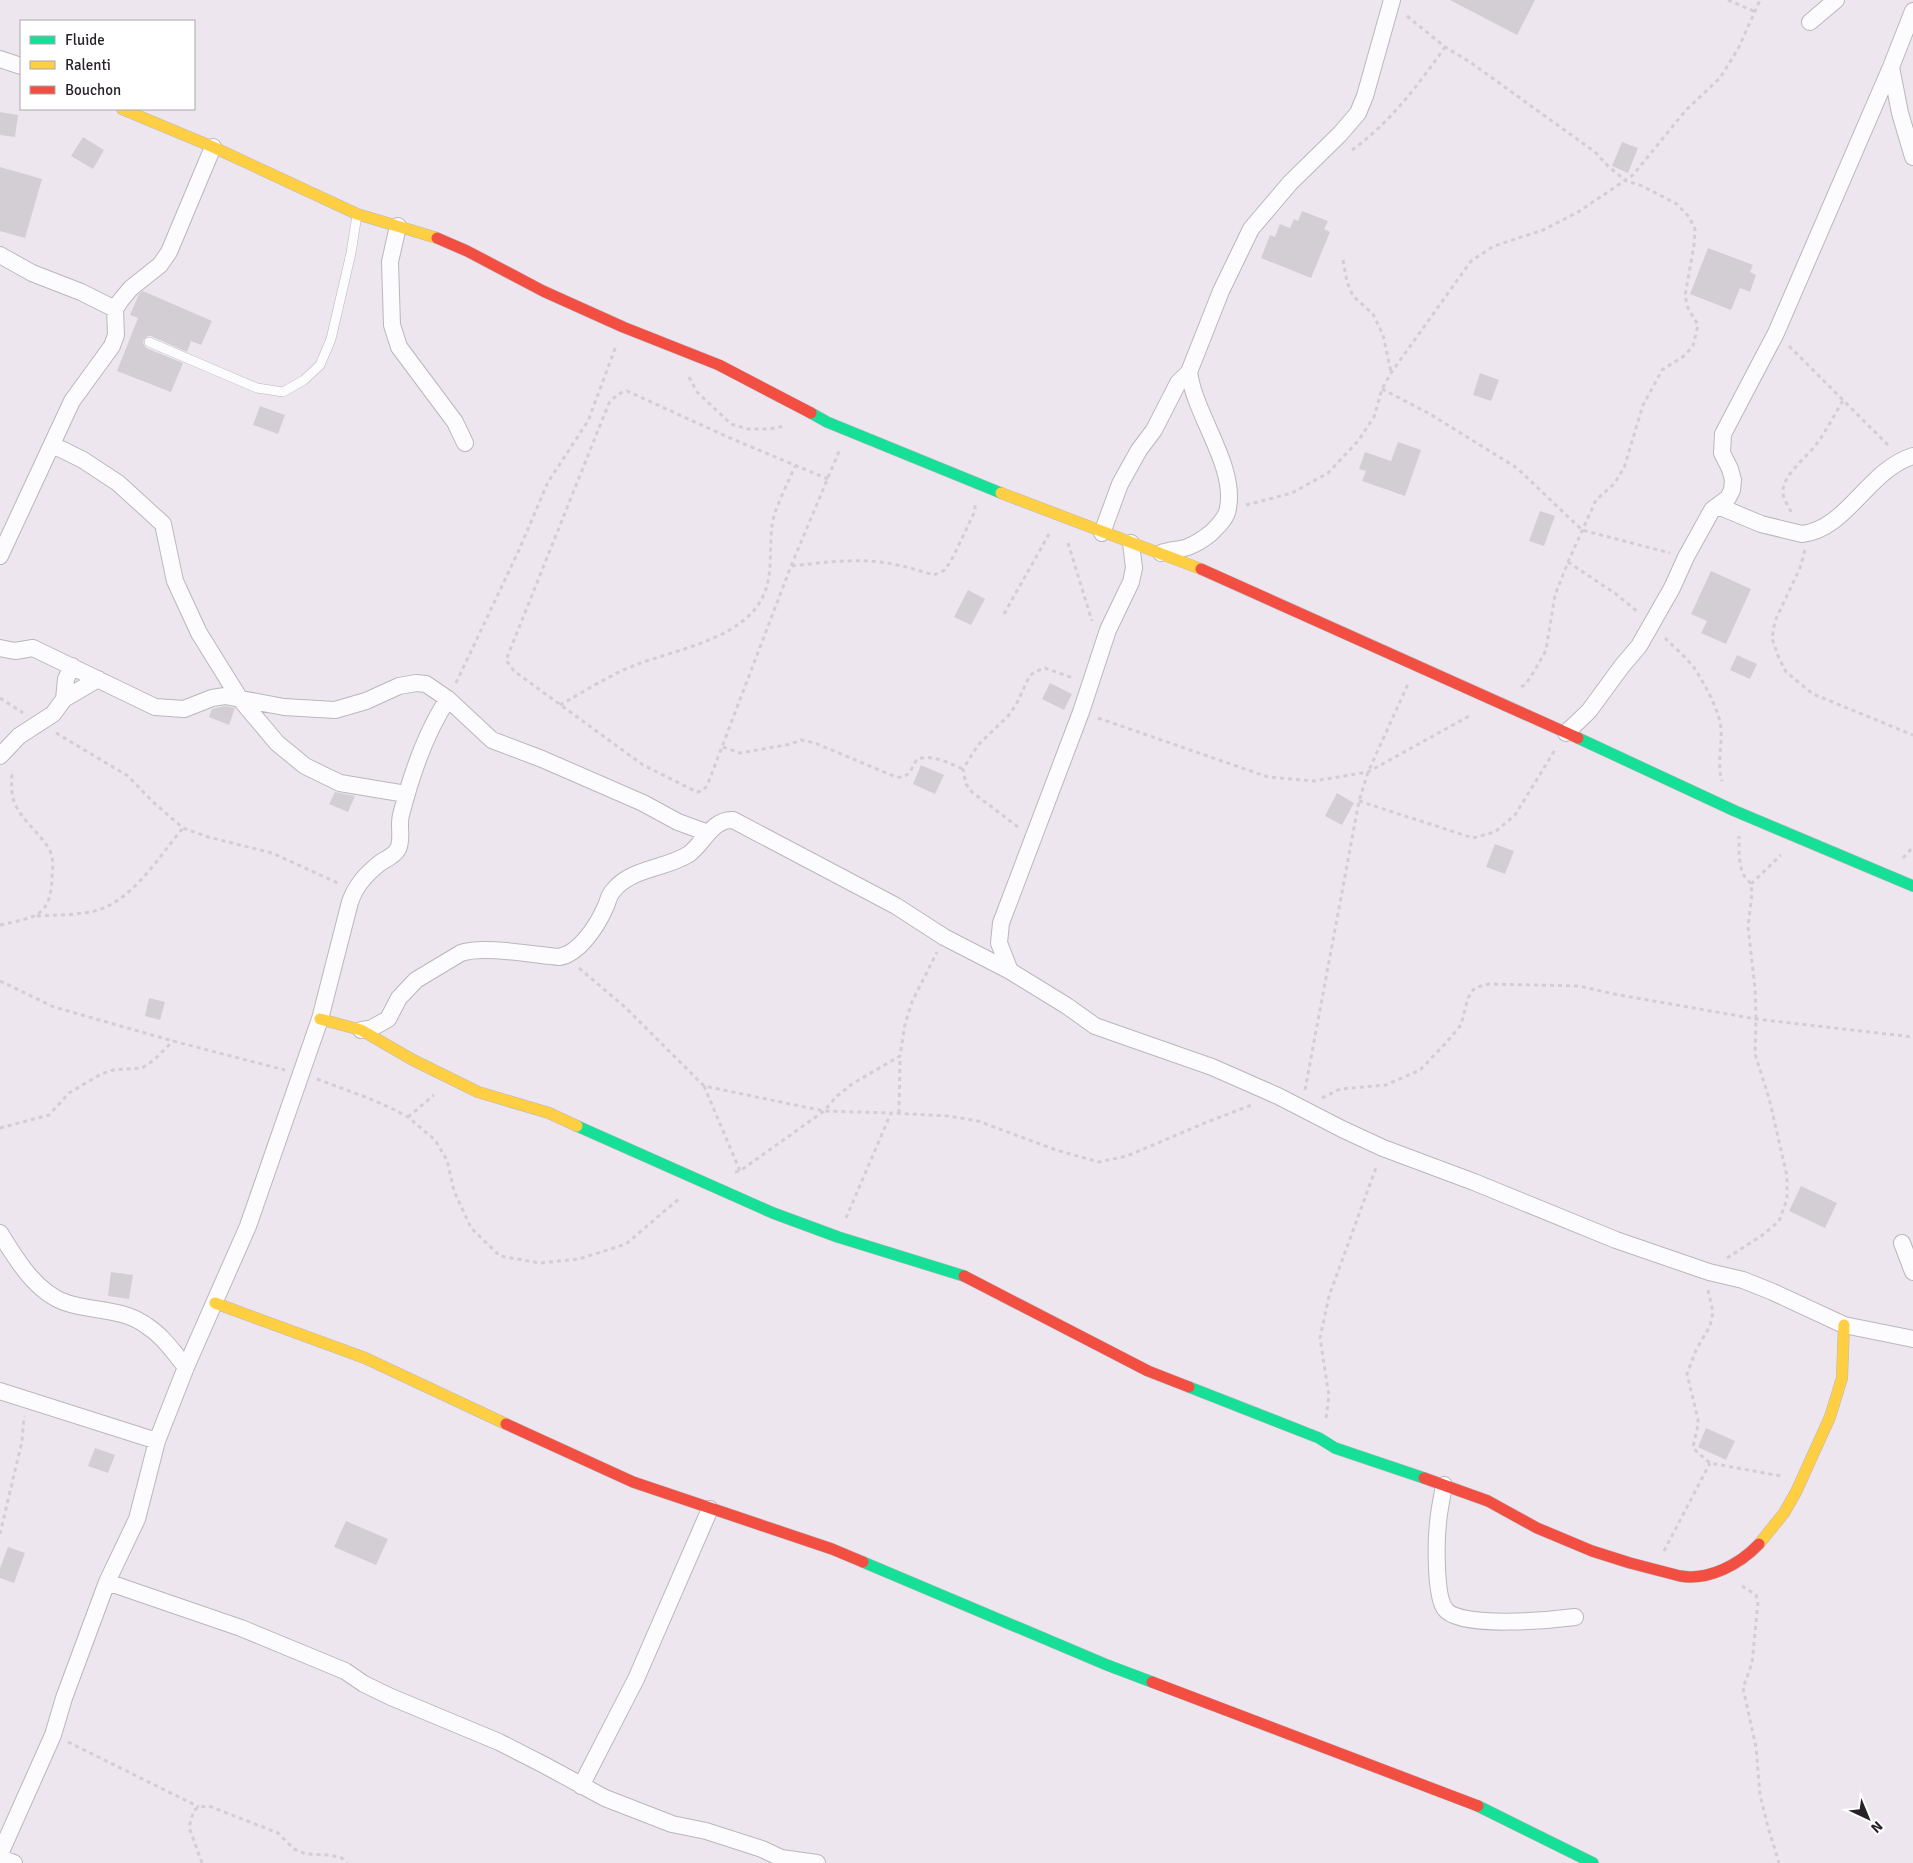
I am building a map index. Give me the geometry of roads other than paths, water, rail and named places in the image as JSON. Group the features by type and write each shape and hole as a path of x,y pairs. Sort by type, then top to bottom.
{"street":[{"path":"1810,22 1836,0"},
{"path":"1162,553 1188,547 1207,536 1219,526 1228,510 1229,493 1222,463 1197,405 1189,372 1191,362 1221,291 1251,229 1290,183 1340,134 1358,113 1397,5"},
{"path":"1566,733 1589,711 1639,646 1672,588 1686,557 1712,510 1728,498 1732,490 1733,480 1722,453 1723,434 1776,333 1891,67 1913,11"},
{"path":"0,59 20,66"},
{"path":"1891,67 1900,113 1913,157"},
{"path":"124,110 212,147 357,214 433,236 458,247 543,291 623,327 719,365 828,422 1102,533 1162,553 1217,575 1735,811 1913,886"},
{"path":"0,556 72,401 112,346 116,335 115,309 126,294 160,265 169,252 212,147"},
{"path":"398,226 390,262 392,325 399,348 455,422 465,443"},
{"path":"0,255 32,273 81,292 115,309"},
{"path":"1102,533 1120,484 1139,450 1154,430 1178,383 1189,372"},
{"path":"51,447 84,460 118,483 163,524 175,581 188,612 240,699 277,743 305,766 340,783 406,794"},
{"path":"1718,506 1761,524 1802,534 1819,530 1831,524 1874,480 1907,458"},
{"path":"1010,972 999,943 1002,923 1032,837 1081,712 1101,651 1131,582 1134,568 1131,542"},
{"path":"0,648 15,652 33,648 155,707 169,709 184,709 212,698 224,696 284,707 335,710 366,701 400,686 416,683 426,684 448,699 492,740 542,759 643,803 678,822 708,833"},
{"path":"64,699 66,679 72,666"},
{"path":"1,755 19,736 53,714 64,699 98,679"},
{"path":"0,1854 53,1734 64,1698 107,1582 137,1519 157,1442 186,1367 248,1226 303,1073 320,1019 354,889 365,876 392,856 398,849 400,819 406,794 437,716 448,699"},
{"path":"361,1030 372,1028 388,1019 399,998 416,980 469,950 566,956 591,933 614,890 634,876 688,854 708,833 726,820 733,820 896,906 944,937 1010,972 1067,1006 1095,1026 1212,1066 1383,1148 1474,1182 1616,1240 1709,1272 1743,1280 1844,1325 1913,1339"},
{"path":"970,952 999,936"},
{"path":"320,1019 361,1030 452,1080 478,1092 549,1113 748,1202 838,1237 928,1266 955,1272 977,1281 1148,1371 1319,1438 1335,1448 1369,1462 1444,1485 1490,1502 1520,1520 1587,1548 1654,1570 1686,1577 1702,1576 1724,1570 1756,1547 1790,1504 1825,1431 1841,1384 1844,1325"},
{"path":"0,1233 17,1261 46,1291 67,1303 116,1311 146,1324 160,1336 186,1367"},
{"path":"1902,1243 1913,1272"},
{"path":"215,1302 365,1358 415,1383 633,1482 832,1549 1107,1665 1484,1808 1593,1863"},
{"path":"0,1390 157,1442"},
{"path":"1444,1485 1438,1523 1438,1595 1445,1610 1453,1616 1470,1620 1537,1622 1575,1617"},
{"path":"581,1786 636,1679 710,1509"},
{"path":"107,1582 241,1628 344,1670 364,1684 498,1742 604,1798 672,1824 762,1849 781,1858 817,1863"},
{"path":"0,1858 14,1863"}],"lane":[{"path":"149,342 257,388 283,392 304,380 320,365 331,339 351,252 357,214"}]}
